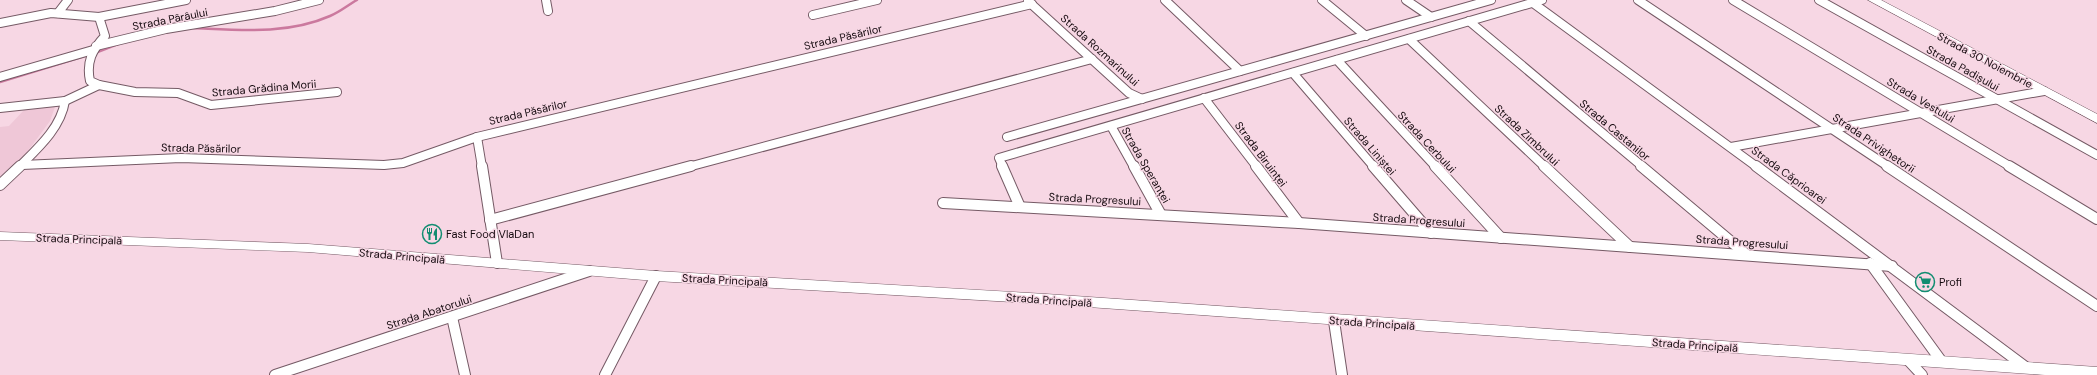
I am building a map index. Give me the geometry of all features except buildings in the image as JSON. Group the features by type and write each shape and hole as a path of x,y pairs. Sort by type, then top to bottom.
{"main road":[{"name":"Strada 30 Noiembrie","path":"1873,0 2097,119"},
{"name":"Strada Principală","path":"0,236 270,246 656,276 1046,299 1334,321 1942,362 2050,372 2097,373"}],"street":[{"path":"58,12 68,0"},
{"path":"0,23 43,13 58,12 72,16 99,17 186,0"},
{"name":"Strada Pârâului","path":"0,77 92,52 166,29 275,11 300,2 319,0"},
{"path":"546,0 548,11"},
{"path":"812,15 878,0"},
{"path":"1165,0 1240,71"},
{"path":"1322,0 1366,36"},
{"path":"1406,0 1431,17"},
{"path":"1007,137 1491,0"},
{"path":"1020,207 999,158 1542,0"},
{"name":"Strada Privighetorii","path":"1638,0 2097,306"},
{"name":"Strada Vestului","path":"1733,0 2097,219"},
{"name":"Strada Padișului","path":"1819,0 2097,155"},
{"name":"Strada Rozmarinului","path":"1029,2 1129,93 1142,99"},
{"name":"Strada Păsărilor","path":"22,165 181,158 384,165 403,163 477,137 1029,2"},
{"name":"Strada Căprioarei","path":"1533,3 1731,147 2029,369"},
{"path":"99,17 105,36 92,52 88,74 90,81 99,85"},
{"name":"Strada Castanilor","path":"1469,21 1747,255"},
{"name":"Strada Zimbrului","path":"1409,39 1630,247"},
{"path":"490,220 1092,59"},
{"name":"Strada Cerbului","path":"1337,60 1501,238"},
{"name":"Strada Liniștei","path":"1293,73 1431,233"},
{"path":"0,108 65,101 99,85"},
{"name":"Strada Grădina Morii","path":"99,85 135,92 178,93 211,105 337,92"},
{"path":"1731,147 1919,112 2044,91"},
{"name":"Strada Biruinței","path":"1204,98 1298,223"},
{"path":"0,185 22,165 56,124 65,106 65,101"},
{"name":"Strada Speranței","path":"1111,126 1161,215"},
{"path":"477,137 496,263"},
{"name":"Strada Progresului","path":"943,203 1298,223 1870,263 1892,266"},
{"path":"1870,263 1942,362"},
{"name":"Strada Abatorului","path":"275,375 301,371 590,270"},
{"path":"605,375 656,276"},
{"path":"452,317 465,375"},
{"path":"1334,321 1342,375"},
{"path":"1908,360 1922,375"}],"shaded area":[{"path":"55,107 50,121 22,159 0,181 0,127 9,126 24,110"}],"waterway":[{"path":"193,28 228,30 280,29 314,22 330,16 357,0"},
{"path":"95,53 118,44"},
{"path":"0,82 88,55"}],"place":[{"name":"Fast Food VlaDan","path":"432,234"},
{"name":"Profi","path":"1925,282"}]}
